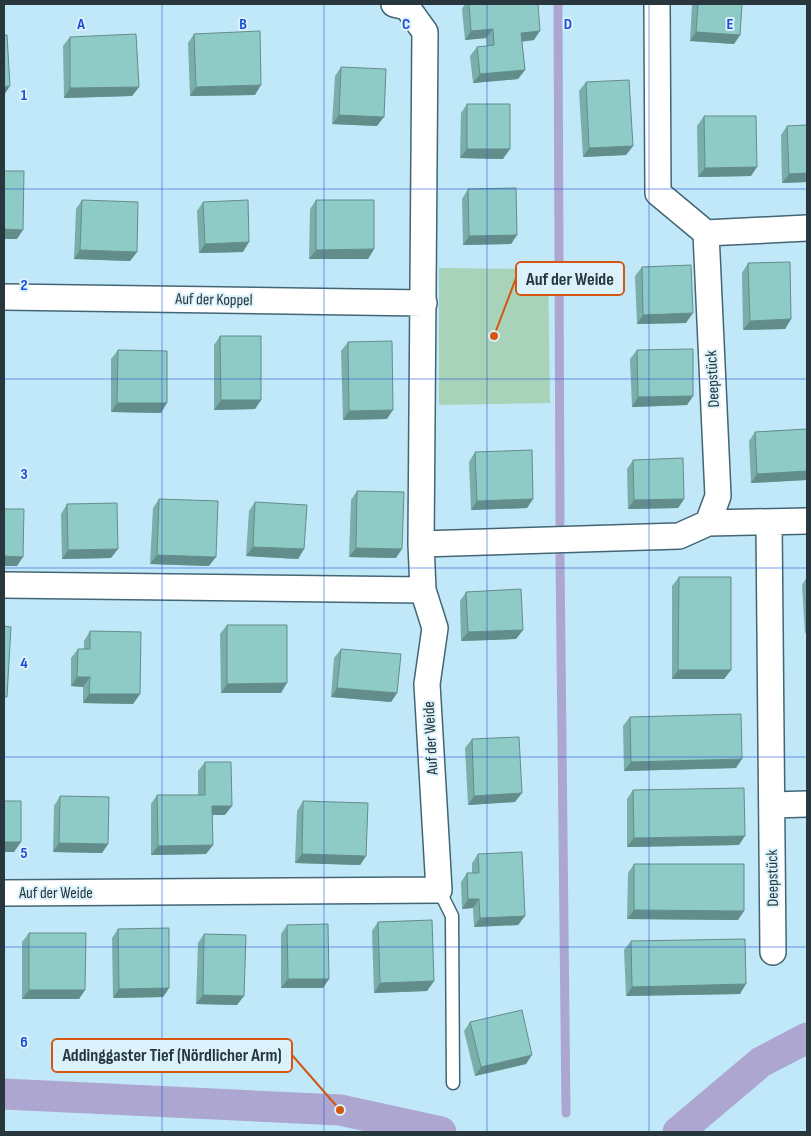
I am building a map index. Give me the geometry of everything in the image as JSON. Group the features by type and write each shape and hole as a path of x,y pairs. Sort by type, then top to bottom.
{"street":[{"name":"Auf der Weide","path":"4,893 439,890 427,684 435,628 424,590 421,544 425,32 407,7 394,4"},
{"path":"657,4 658,193 706,234 807,228"},
{"name":"Deepstück","path":"706,234 718,496 708,524"},
{"name":"Auf der Koppel","path":"4,297 424,303"},
{"path":"421,544 679,536 708,524 807,521"},
{"name":"Deepstück","path":"769,522 773,952"},
{"path":"4,585 424,590"},
{"path":"772,805 807,804"}],"lane":[{"name":"Auf der Weide","path":"439,890 452,916 453,1083"}],"green space":[{"path":"439,268 548,269 550,403 439,405"}],"building":[{"path":"469,4 538,4 540,31 521,33 525,70 480,74 477,47 494,45 493,29 471,31"},
{"path":"698,4 742,4 740,35 696,32"},
{"path":"260,31 261,85 196,87 194,34"},
{"path":"136,34 139,87 70,88 70,37"},
{"path":"4,35 7,35 10,86 4,87"},
{"path":"341,67 386,69 384,117 339,115"},
{"path":"629,80 633,146 589,148 586,82"},
{"path":"467,104 510,104 510,149 467,149"},
{"path":"704,116 756,116 757,167 705,168"},
{"path":"807,125 807,173 789,174 787,126"},
{"path":"4,171 24,171 23,230 4,229"},
{"path":"516,188 517,235 469,236 468,189"},
{"path":"82,200 138,202 137,252 80,250"},
{"path":"248,200 249,242 205,244 203,202"},
{"path":"316,200 374,200 374,249 316,250"},
{"path":"790,262 791,319 750,321 748,263"},
{"path":"691,265 693,313 643,315 642,267"},
{"path":"220,336 261,336 261,400 221,400"},
{"path":"392,341 393,410 349,411 348,342"},
{"path":"693,349 693,396 638,397 637,350"},
{"path":"118,350 167,351 167,403 117,403"},
{"path":"807,429 807,471 757,474 755,432"},
{"path":"532,450 533,499 477,501 475,452"},
{"path":"683,458 684,499 634,500 633,460"},
{"path":"357,491 404,492 402,549 356,548"},
{"path":"159,499 218,501 216,557 157,555"},
{"path":"255,502 307,505 304,549 253,547"},
{"path":"117,503 118,549 68,550 67,504"},
{"path":"4,509 24,509 23,557 4,556"},
{"path":"679,577 731,577 731,670 678,670"},
{"path":"521,589 523,630 468,632 466,592"},
{"path":"227,625 287,625 287,683 227,684"},
{"path":"4,626 11,627 7,697 4,697"},
{"path":"90,631 141,632 140,694 89,694 90,677 77,677 78,649 90,649"},
{"path":"341,649 401,654 397,693 337,688"},
{"path":"741,714 742,759 631,762 630,717"},
{"path":"519,737 522,793 474,796 472,739"},
{"path":"205,762 231,762 232,806 212,806 213,845 158,846 157,795 205,795"},
{"path":"744,788 745,836 634,838 633,790"},
{"path":"60,796 109,797 108,844 59,843"},
{"path":"4,801 21,801 21,842 4,842"},
{"path":"303,801 368,803 366,856 302,854"},
{"path":"522,852 525,916 480,918 479,899 468,899 467,873 479,873 478,854"},
{"path":"634,864 744,864 744,911 634,910"},
{"path":"432,920 434,981 380,983 378,922"},
{"path":"328,924 329,979 288,979 287,925"},
{"path":"169,928 169,988 119,989 118,929"},
{"path":"29,933 86,933 85,990 29,990"},
{"path":"204,934 246,935 244,996 203,995"},
{"path":"745,939 746,984 632,987 631,941"},
{"path":"522,1010 532,1055 481,1067 470,1022"}],"waterway":[{"path":"558,4 560,523"},
{"path":"560,556 566,1113"},
{"path":"678,1132 761,1062 807,1038"},
{"path":"4,1094 340,1110 441,1132"}],"place":[{"name":"Auf der Weide","path":"494,336"},
{"name":"Addinggaster Tief (Nördlicher Arm)","path":"340,1110"}]}
